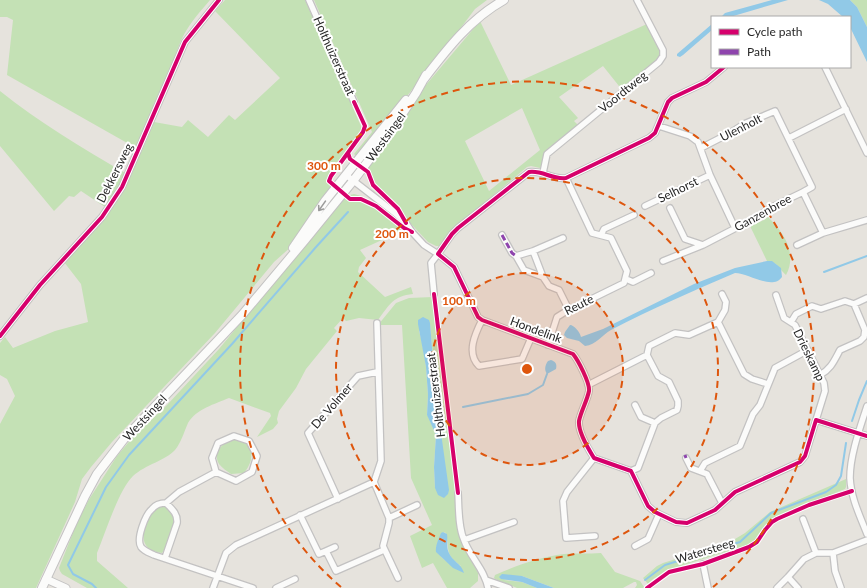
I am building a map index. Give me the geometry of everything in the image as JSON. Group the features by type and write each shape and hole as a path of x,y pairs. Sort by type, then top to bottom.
{"main road":[{"name":"Westsingel","path":"280,269 302,233 325,201 426,75 479,15 504,0"},
{"name":"Westsingel","path":"42,588 85,496 97,474 107,460 124,439 242,315 353,181 393,128 426,75"}],"street":[{"name":"Dekkersweg","path":"0,336 40,285 102,217 124,180 184,42 219,0"},
{"name":"Holthuizerstraat","path":"309,0 354,102"},
{"name":"Voordtweg","path":"543,173 548,154 637,81 659,62 663,56 662,50 636,0"},
{"path":"434,294 431,263 452,234 529,172 535,171 559,179 566,178 649,138 655,133 668,102 672,98 706,82 723,68"},
{"path":"826,68 867,153"},
{"path":"789,138 846,109"},
{"name":"Ulenholt","path":"701,148 744,124 775,111 812,187 803,192"},
{"name":"Selhorst","path":"659,126 690,136 698,142 710,175 735,228"},
{"path":"346,175 395,213 406,223 424,245 454,267 478,316 482,320 472,343 475,362 479,366 522,359 531,338"},
{"name":"Selhorst","path":"645,206 710,175"},
{"path":"566,178 592,233 611,238 627,271 626,279"},
{"name":"Ganzenbree","path":"663,261 703,245 758,217 772,207 803,192 823,234"},
{"path":"670,208 685,239 703,245"},
{"path":"601,235 604,229 634,215"},
{"path":"797,245 823,234 867,220"},
{"path":"502,235 512,254 516,256 524,270 543,277"},
{"path":"516,256 533,251 563,238"},
{"path":"533,251 543,277 549,286 559,290 569,310"},
{"name":"Reute","path":"548,345 557,317 624,284 626,279 633,282 651,273"},
{"path":"631,472 638,468 655,423 661,418 677,410 678,406 678,401 669,382 658,376 647,355 649,346 675,333 690,335 718,322 726,310 726,302 722,294"},
{"name":"Drieskamp","path":"776,295 784,318 795,325 824,383 825,391 816,420"},
{"path":"791,322 796,314 812,306 821,309 845,301 854,304 867,298"},
{"path":"820,375 827,371 834,363 840,350 860,341 864,337 865,330 854,304"},
{"name":"Hondelink","path":"482,320 573,354 588,385"},
{"path":"377,322 380,461 374,482 389,518 383,546 398,578"},
{"path":"718,322 744,374 752,379 768,384"},
{"path":"700,471 705,464 740,446 753,414 760,405 775,368 808,350"},
{"path":"647,355 588,385 589,390 579,422 580,428 594,458 631,472 648,506 654,512 676,522 687,523 715,510 735,492 800,462 805,456 816,420 867,436"},
{"name":"De Volmer","path":"338,499 308,433 358,376 377,372"},
{"path":"635,405 641,417 655,423"},
{"path":"867,406 858,433 850,478 855,504 867,534"},
{"path":"234,436 249,441 257,456 252,472 236,481 216,472 212,458 218,443 234,436"},
{"path":"594,458 567,492 563,501 566,538 595,536"},
{"path":"686,458 691,468 707,474 722,503"},
{"path":"216,472 179,492 166,503 160,503 152,508 147,515 138,539 140,546 144,550 154,555 253,588"},
{"path":"212,588 226,553 236,545 374,482"},
{"path":"458,493 461,529 464,540 486,580 488,588"},
{"path":"165,558 178,523 178,518 175,512 166,503"},
{"path":"389,518 417,505"},
{"path":"635,546 648,539 659,514"},
{"path":"300,515 319,554 335,547"},
{"path":"803,519 816,553"},
{"path":"464,540 514,522"},
{"path":"777,588 804,559 816,553 833,553 867,540"},
{"path":"326,551 336,571 384,550"},
{"path":"833,553 835,571 841,588"},
{"path":"703,564 708,588"},
{"path":"788,577 798,588"},
{"path":"46,579 66,588"},
{"path":"276,588 295,579"},
{"path":"486,580 509,588"}],"green space":[{"path":"0,0 210,0 193,20 181,41 141,140 136,148 7,75 13,20 7,17 0,17"},
{"path":"225,0 305,0 361,126 362,132 329,173 328,180 333,187 293,245 274,262 215,333 112,442 82,479 75,502 36,588 0,588 0,424 15,396 7,379 0,375 0,343 5,337 13,348 55,331 88,322 81,284 64,262 124,187 154,122 182,127 188,120 208,137 229,115 235,120 280,78 215,11"},
{"path":"314,0 487,0 475,9 358,157 354,154 372,132"},
{"path":"850,0 867,0 867,27 857,7"},
{"path":"480,21 511,85 647,24 661,50 660,60 623,91 603,66 559,97 578,118 574,121 579,126 547,153 540,168 531,166 527,167 457,226 439,246 428,242 398,210 374,191 365,171 414,99","holes":["522,108 540,150 489,191 465,141"]},
{"path":"0,91 61,134 125,173 118,189 105,207 81,191 74,197 69,196 54,211 0,146"},
{"path":"354,194 362,196 375,204 406,229 360,250 366,258 359,267 358,272 385,297 411,287 413,294 396,299 389,305 378,320 359,318 346,321 343,318 334,328 337,331 306,369 296,388 279,411 277,419 278,423 273,429 257,437 271,416 270,413 229,398 206,408 191,418 181,441 171,454 133,476 128,482 118,501 97,553 97,561 128,588 87,588 62,574 59,568 76,525 88,501 117,456 133,437 167,405 219,349 338,204 346,196"},
{"path":"767,216 778,228 787,243 790,259 786,275 776,264 767,261 750,226 764,220"},
{"path":"433,297 450,438 459,534 478,573 478,581 470,588 447,588 433,563 422,568 410,536 432,525 411,478 402,325 378,325 396,303 409,298","holes":["430,324 436,397 444,463 435,488 434,467 436,435 427,414 428,395 426,367 419,331","443,532 446,533 450,555 461,566 446,561 436,549 439,538"]},
{"path":"238,439 250,446 251,460 244,473 231,474 219,464 217,454 218,450 229,441"},
{"path":"846,479 845,489 773,518 751,544 671,569 653,579 648,584 643,578 663,563 730,542 745,533 770,512"},
{"path":"165,506 175,519 167,545 162,553 148,548 144,541 144,531 152,513 158,508"},
{"path":"601,553 615,572 640,581 644,587 635,588 637,585 636,582 634,582 623,588 554,588 522,576 504,580 522,582 537,588 517,588 494,578 495,575 512,568 546,557 564,554"}],"water":[{"path":"772,0 788,0 733,16 722,16 725,13"},
{"path":"819,0 850,0 857,7 867,27 867,62 851,29 851,16 842,16 828,4"},
{"path":"711,25 711,31 683,55 680,57 677,56 677,54"},
{"path":"772,261 781,268 782,277 778,281 766,282 735,273 672,300 626,322 589,345 585,346 579,341 567,338 564,335 570,325 577,329 581,337 603,329 694,284 735,268"},
{"path":"423,317 429,320 430,323 436,397 449,490 448,494 444,498 438,495 435,488 434,467 436,435 427,415 428,395 426,367 418,324 418,320"},
{"path":"551,360 556,363 556,369 547,374 545,371 546,366 548,361"},
{"path":"443,532 447,534 448,551 450,556 461,567 464,573 453,568 436,552 437,542 441,533"},
{"path":"502,574 522,576 554,588 537,588 522,582 501,579 499,577"}],"waterway":[{"path":"96,588 92,584 73,574 68,565 106,487 129,455 232,344 348,212"},
{"path":"824,272 867,256"},
{"path":"463,407 528,394 543,385 547,374"},
{"path":"852,421 867,381"},
{"path":"645,580 665,565 740,542 771,513 826,492 836,485 841,476 846,443"}],"marked path":[{"path":"502,235 512,253 516,256"}],"cycle path":[{"path":"0,336 40,285 102,217 122,187 185,42 219,0"},
{"path":"723,68 706,82 672,98 668,102 655,133 649,138 566,178 556,178 539,172 529,172 458,228 438,254 454,267 478,317 482,320 573,354 578,361 589,387 579,425 584,440 594,458 631,471 648,506 655,512 676,522 687,523 715,510 735,492 800,462 805,456 816,420 867,436"},
{"path":"354,102 365,126 363,132 331,176 329,181 350,199 361,199 376,206 404,228 412,232"},
{"path":"348,153 350,159 368,172 373,185 398,209 406,223"},
{"path":"434,294 458,493"},
{"name":"Watersteeg","path":"647,588 669,572 703,564 749,547 757,542 765,530 777,519 809,505 852,491"}]}
